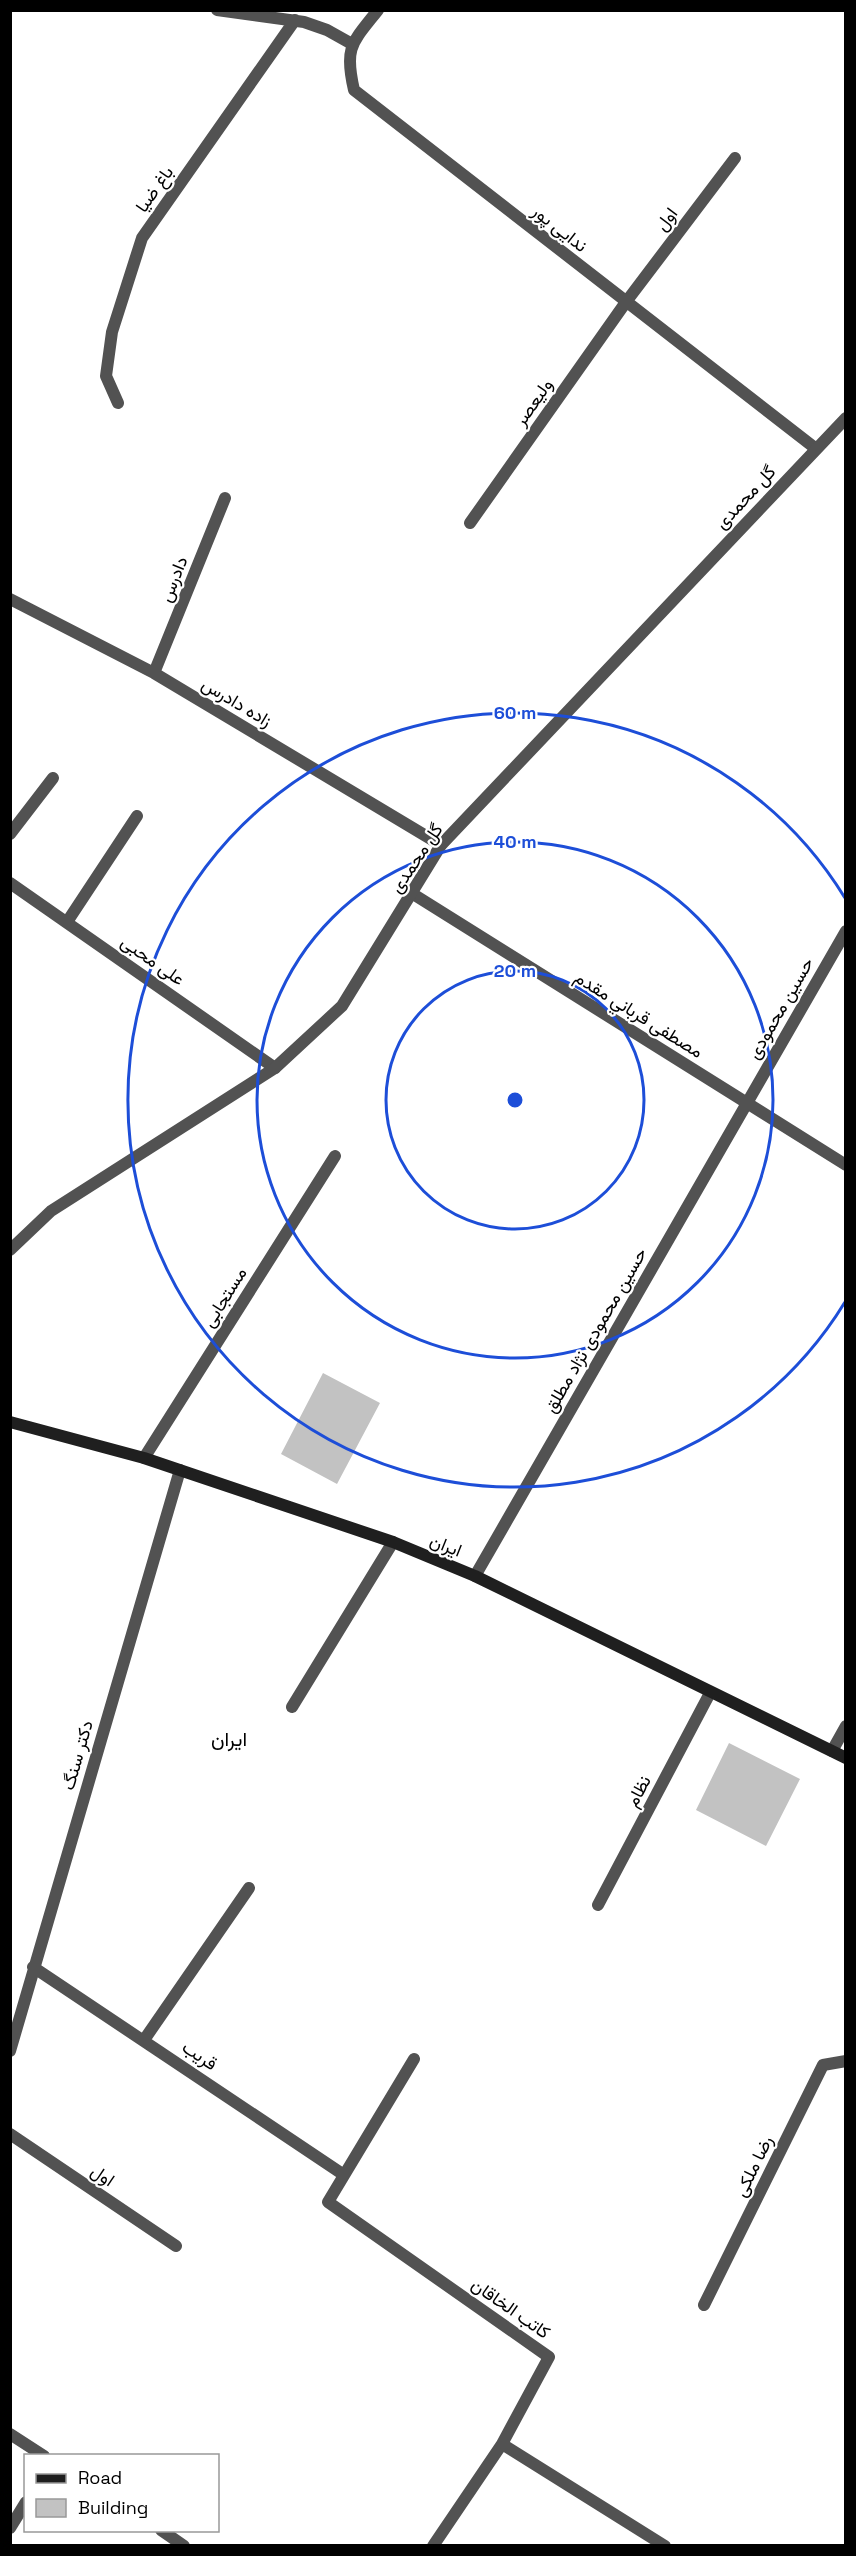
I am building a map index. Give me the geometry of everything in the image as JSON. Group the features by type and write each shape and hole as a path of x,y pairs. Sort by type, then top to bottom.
{"main road":[{"name":"ایران","path":"10,1422 144,1458 393,1542 475,1576 846,1758"}],"street":[{"path":"217,10 295,21 327,30 352,44 378,10"},
{"name":"باغ ضیا","path":"118,403 106,376 112,332 142,238 295,21"},
{"name":"ندایی پور","path":"352,44 348,64 354,90 816,448"},
{"name":"اول","path":"626,302 735,158"},
{"name":"ولیعصر","path":"470,523 626,302"},
{"name":"گل محمدی","path":"10,1250 51,1211 275,1068 342,1006 413,894 441,844 846,418"},
{"name":"دادرس","path":"154,673 225,498"},
{"name":"زاده دادرس","path":"10,599 154,673 441,844"},
{"path":"10,834 52,778"},
{"path":"67,922 137,816"},
{"name":"علی محبی","path":"10,883 275,1068"},
{"name":"مصطفی قرباني مقدم","path":"413,894 846,1165"},
{"name":"حسین محمودی","path":"747,1103 846,931"},
{"name":"حسین محمودی نژاد مطلق","path":"475,1576 747,1103"},
{"name":"مستجابی","path":"144,1458 335,1156"},
{"name":"دکتر سنگ","path":"10,2051 180,1470"},
{"path":"292,1707 393,1542"},
{"name":"نظام","path":"598,1905 710,1693"},
{"path":"832,1751 846,1726"},
{"path":"144,2040 249,1888"},
{"name":"قریب","path":"33,1967 345,2175"},
{"path":"345,2175 414,2059"},
{"name":"رضا ملکی","path":"704,2304 823,2065 846,2061"},
{"name":"اول","path":"10,2134 176,2246"},
{"name":"کاتب الخاقان","path":"345,2175 328,2202 549,2357 502,2444"},
{"path":"10,2434 41,2454"},
{"path":"433,2546 502,2444 665,2546"},
{"path":"10,2528 24,2505"},
{"path":"164,2532 184,2546"}],"building":[{"path":"323,1373 380,1403 337,1484 281,1454"},
{"path":"729,1743 800,1779 766,1846 696,1810"}],"district":[{"name":"ایران","path":"229,1739"}]}
